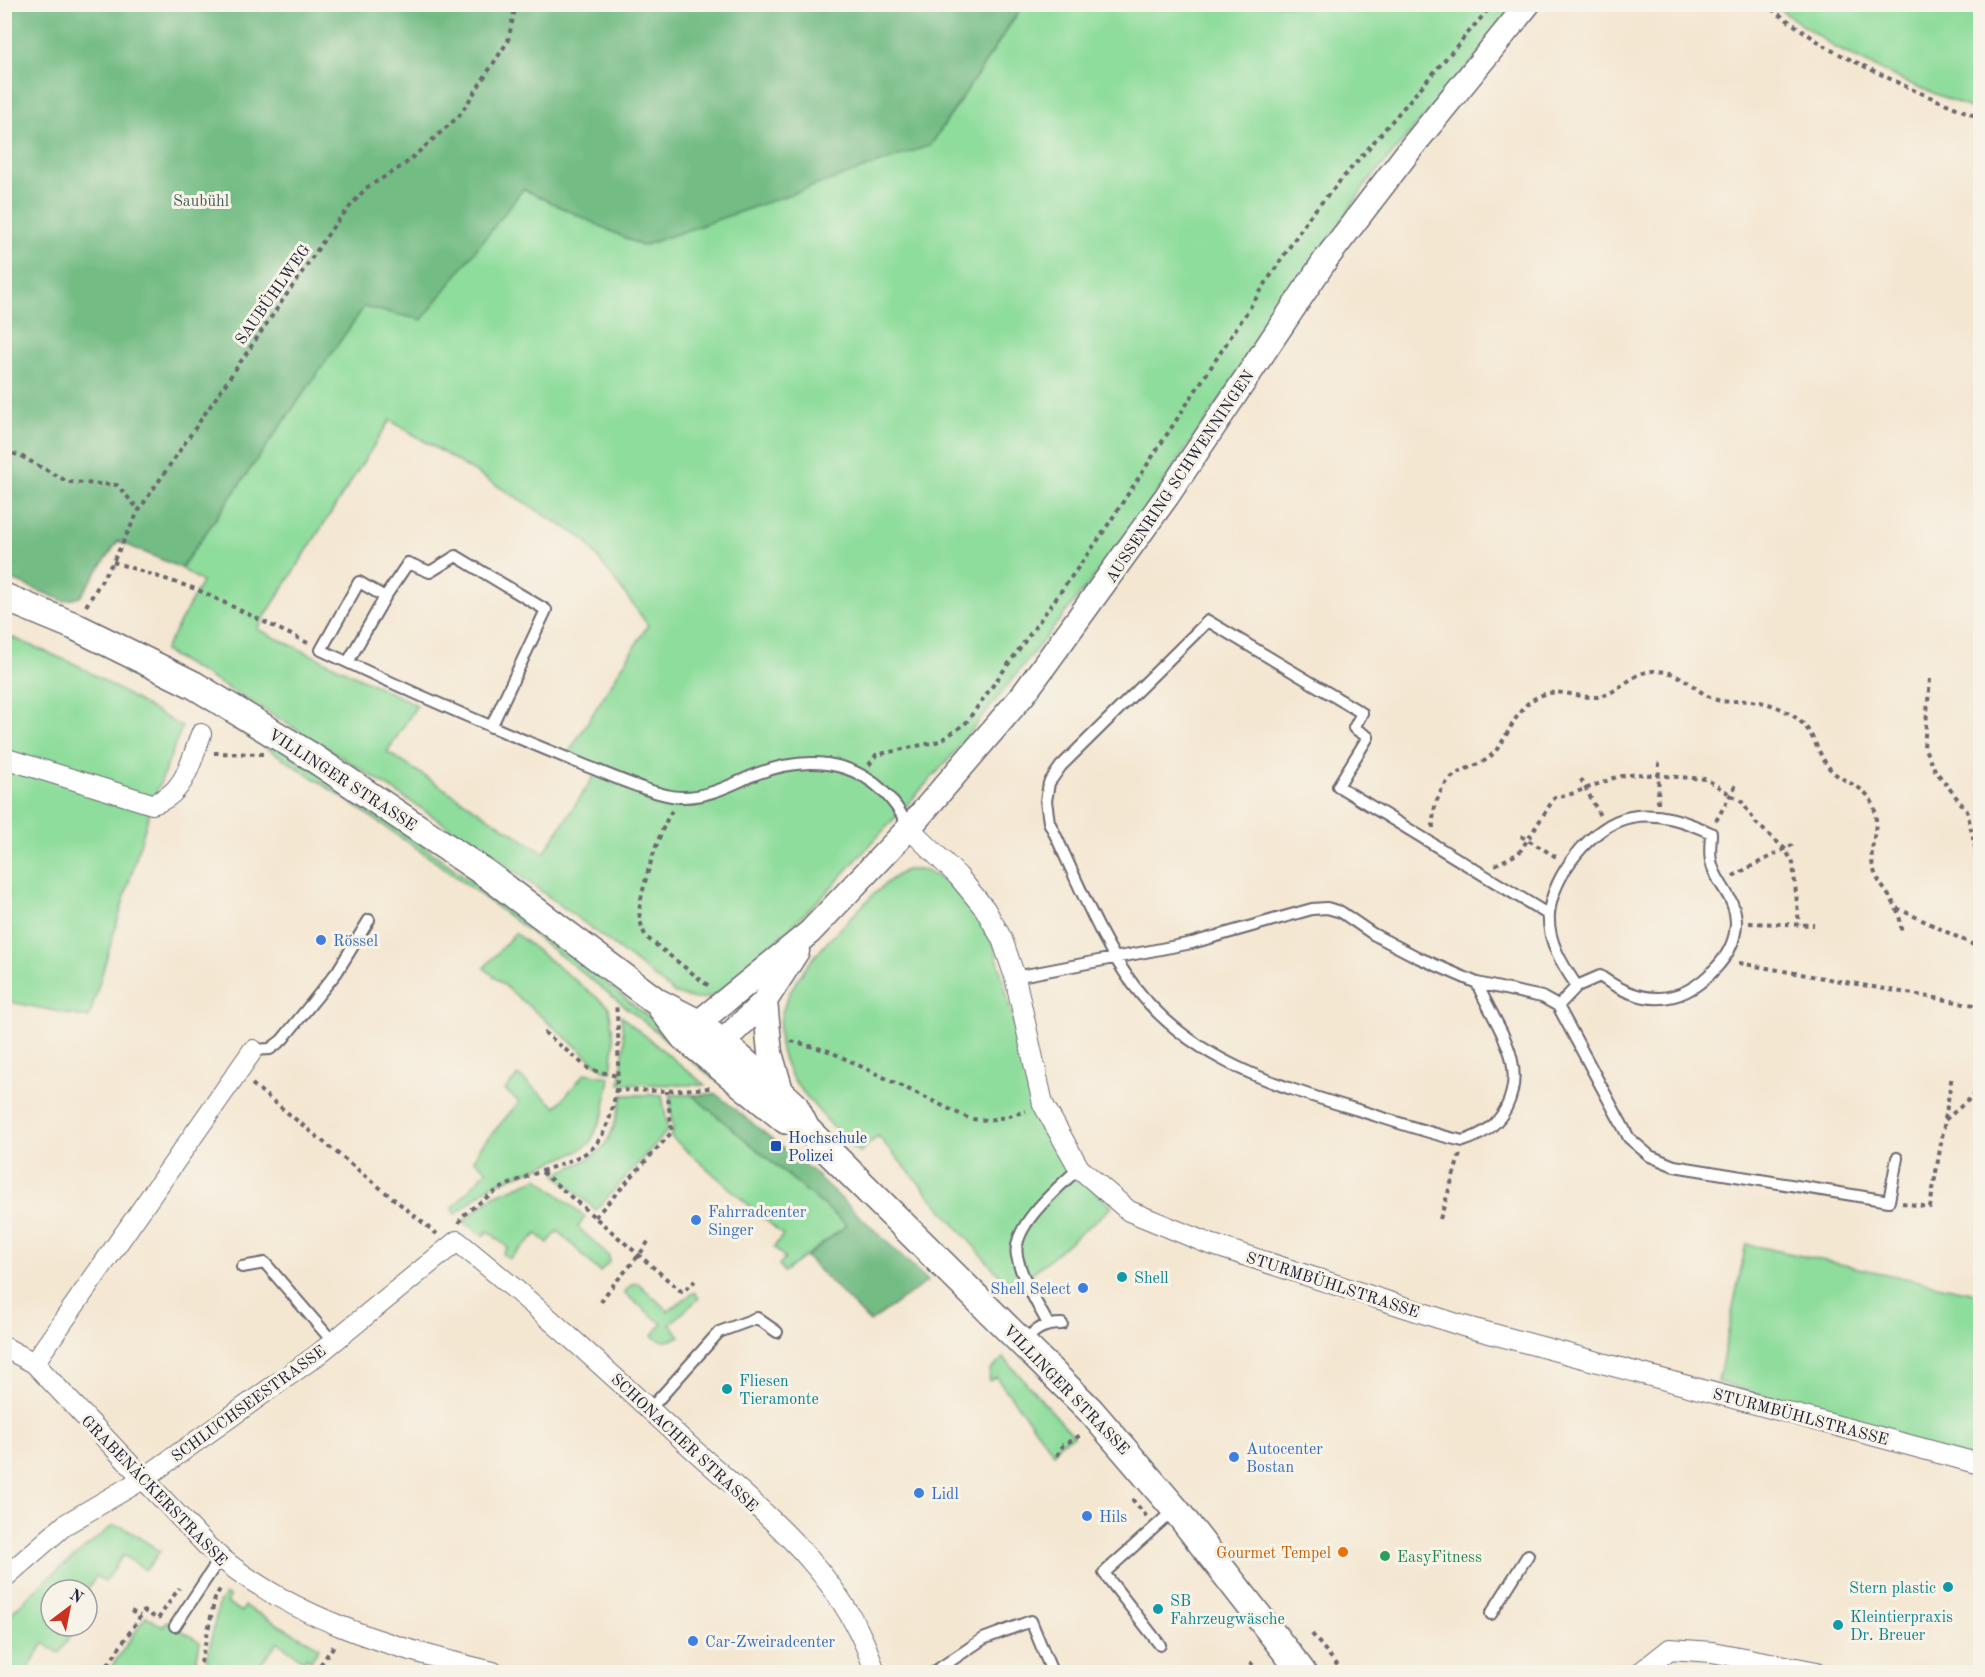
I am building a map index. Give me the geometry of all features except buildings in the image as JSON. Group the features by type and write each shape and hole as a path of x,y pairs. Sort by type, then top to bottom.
{"main road":[{"name":"VILLINGER STRASSE","path":"4,597 74,626 194,685 309,755 488,875 657,1002 715,1049 782,1094 794,1105 806,1129"},
{"name":"VILLINGER STRASSE","path":"715,1049 783,1118 806,1129 1090,1410 1175,1509 1298,1671"}],"street":[{"name":"AUSSENRING SCHWENNINGEN","path":"691,1030 810,932 909,828 1023,695 1167,496 1326,259 1411,148 1528,4"},
{"path":"4,758 152,804 165,800 177,789 199,739"},
{"name":"STURMBÜHLSTRASSE","path":"909,828 958,876 985,909 1002,939 1015,977 1043,1104 1079,1168 1129,1211 1207,1243 1463,1326 1980,1464"},
{"name":"AUSSENRING SCHWENNINGEN","path":"715,1049 765,1001 810,932"},
{"path":"765,1001 770,1053 782,1094"},
{"path":"33,1363 253,1050"},
{"name":"SCHLUCHSEESTRASSE","path":"4,1578 66,1524 143,1479 333,1342 454,1243"},
{"name":"SCHONACHER STRASSE","path":"454,1243 650,1409 797,1545 836,1591 867,1648 875,1672"},
{"name":"GRABENÄCKERSTRASSE","path":"4,1347 33,1363 226,1563 283,1600 343,1625 492,1672"},
{"path":"1641,1672 1670,1649 1712,1652 1818,1672"}],"lane":[{"path":"348,662 408,562 430,572 456,556 546,610 491,727"},
{"path":"385,597 359,582 321,650 491,727 630,784 681,798 712,794 758,774 802,762 829,764 862,773 899,807 909,828"},
{"path":"1477,983 1512,1057 1516,1073 1512,1094 1499,1118 1482,1135 1463,1141 1290,1090 1220,1060 1188,1040 1158,1013 1135,988 1116,959 1049,822 1046,801 1049,783 1061,766 1090,736 1208,621 1362,713 1353,728 1368,737 1338,786 1549,915"},
{"path":"1558,1005 1577,986 1600,976 1633,996 1678,996 1694,989 1724,960 1734,939 1736,922 1731,898 1711,861 1711,833 1683,820 1657,815 1629,817 1607,827 1585,844 1568,865 1554,894 1549,915 1554,945 1562,964 1577,986"},
{"path":"1015,977 1192,944 1312,909 1327,908 1341,912 1373,934 1417,957 1477,983 1542,997 1558,1005 1629,1138 1650,1156 1674,1166 1889,1201 1897,1158"},
{"path":"253,1050 270,1049 282,1040 337,972 369,920"},
{"path":"1048,1324 1019,1262 1018,1237 1026,1223 1079,1168"},
{"path":"242,1267 265,1263 333,1342"},
{"path":"650,1409 719,1332 757,1318 777,1332"},
{"path":"1023,1342 1036,1328 1048,1324 1062,1324"},
{"path":"1160,1645 1104,1573 1175,1509"},
{"path":"1491,1614 1528,1556"},
{"path":"175,1626 226,1563"},
{"path":"934,1672 983,1639 1030,1621 1052,1672"}],"path":[{"name":"SAUBÜHLWEG","path":"74,626 113,562 139,510 335,225 366,188 404,165 459,116 508,41 516,4"},
{"path":"862,773 876,755 940,741 965,724 1098,540 1309,217 1493,4"},
{"path":"1764,4 1829,49 1911,89 1980,118"},
{"path":"4,452 19,455 68,482 117,486 139,510"},
{"path":"113,562 196,589 321,650"},
{"path":"1439,848 1432,816 1435,804 1443,790 1453,776 1485,761 1496,752 1528,703 1541,695 1552,692 1595,697 1607,694 1637,674 1665,671 1681,676 1722,701 1766,702 1781,708 1807,727 1830,770 1856,784 1874,807 1876,825 1872,860 1875,873 1897,908 1902,921 1901,935"},
{"path":"1929,679 1923,747 1935,770 1967,811 1980,868"},
{"path":"199,739 216,754 270,754"},
{"path":"1657,815 1659,762"},
{"path":"1581,779 1607,827"},
{"path":"1711,833 1737,783"},
{"path":"681,798 669,816 652,861 639,906 641,925 646,937 719,994"},
{"path":"1521,836 1568,865"},
{"path":"1721,881 1796,843"},
{"path":"1897,908 1980,948"},
{"path":"1736,922 1814,925"},
{"path":"1724,960 1980,1006"},
{"path":"237,1072 454,1243 459,1220 496,1190 585,1154 598,1142 608,1118 617,1076 620,1046 616,1005"},
{"path":"544,1032 589,1069 617,1076"},
{"path":"784,1041 806,1043 829,1051 981,1121 1011,1116 1043,1104"},
{"path":"1889,1201 1930,1208 1952,1075"},
{"path":"615,1089 667,1091 719,1087"},
{"path":"1945,1120 1980,1090"},
{"path":"595,1217 672,1132 667,1091"},
{"path":"1440,1219 1463,1141"},
{"path":"542,1172 682,1292 695,1281"},
{"path":"601,1302 613,1283 640,1256 649,1240"},
{"path":"1057,1456 1063,1445 1081,1435"},
{"path":"199,1672 215,1598 226,1563"},
{"path":"103,1672 144,1611 158,1619 183,1583"},
{"path":"132,1611 140,1616"},
{"path":"315,1672 334,1647 343,1625"},
{"path":"1312,1634 1343,1672"},
{"path":"1250,1662 1258,1672"}],"green space":[{"name":"Saubühl","path":"4,5 1023,5 931,145 642,246 523,189 422,320 364,307 181,568 118,541 80,597 64,601 5,577"},
{"path":"1023,5 1520,5 1367,183 1133,528 948,760 825,894 723,991 716,995 699,999 674,993 553,899 426,812 297,729 164,651 202,582 181,568 364,307 422,319 523,188 642,246 931,145","holes":["390,420 584,539 648,625 569,752 598,770 544,853 387,752 417,705 257,629"]},
{"path":"1773,5 1980,5 1980,112 1906,82 1836,48"},
{"path":"4,634 77,665 182,727 152,804 89,1018 5,1001"},
{"path":"134,670 222,712 335,783 538,929 720,1074 714,1079 576,967 434,861 361,810 211,714"},
{"path":"906,870 924,870 947,882 977,917 994,946 1044,1134 1075,1173 1112,1207 1012,1290 878,1136 860,1152 850,1146 802,1091 785,1062 780,1041 780,1021 795,984 820,950 869,899 886,883"},
{"path":"515,933 609,1007 614,1042 611,1071 604,1070 484,968"},
{"path":"621,1016 705,1085 620,1084 624,1044"},
{"path":"585,1073 610,1077 604,1113 590,1143 577,1152 490,1186 456,1214 452,1209 487,1170 474,1160 479,1149 519,1102 505,1090 518,1075 556,1107"},
{"path":"716,1094 812,1171 928,1281 870,1322 806,1257 847,1225 692,1095"},
{"path":"623,1095 662,1095 668,1130 596,1210 555,1174 586,1160 603,1147 609,1139"},
{"path":"670,1095 692,1095 847,1225 784,1272 779,1265 785,1258 774,1247 783,1235 670,1136 673,1132"},
{"path":"538,1178 585,1217 578,1227 609,1256 609,1262 600,1272 558,1231 548,1243 537,1234 509,1259 503,1254 508,1248 488,1231 483,1236 463,1221 494,1196"},
{"path":"1746,1244 1980,1294 1980,1468 1718,1382"},
{"path":"638,1283 668,1311 694,1292 699,1298 670,1324 680,1336 666,1341 652,1336 662,1324 624,1293 632,1284"},
{"path":"1004,1358 1074,1436 1060,1443 1054,1453 996,1377 989,1381 990,1370"},
{"path":"112,1526 123,1527 160,1551 146,1570 123,1555 105,1582 96,1576 95,1578 48,1578"},
{"path":"39,1587 39,1638 69,1638 59,1653 44,1643 26,1671 28,1672 5,1672 5,1619"},
{"path":"225,1595 230,1597 227,1603 242,1612 245,1606 319,1647 311,1661 306,1657 304,1661 278,1642 259,1666 263,1670 261,1672 204,1672 219,1603"},
{"path":"146,1616 163,1627 167,1621 200,1642 194,1672 108,1672"}],"place":[{"name":"Rössel","path":"321,940"},
{"name":"Hochschule Polizei","path":"776,1146"},
{"name":"Fahrradcenter Singer","path":"696,1220"},
{"name":"Shell","path":"1122,1277"},
{"name":"Shell Select","path":"1083,1288"},
{"name":"Fliesen Tieramonte","path":"727,1389"},
{"name":"Autocenter Bostan","path":"1234,1457"},
{"name":"Lidl","path":"919,1493"},
{"name":"Hils","path":"1087,1516"},
{"name":"Gourmet Tempel","path":"1343,1552"},
{"name":"EasyFitness","path":"1385,1556"},
{"name":"Stern plastic","path":"1948,1587"},
{"name":"SB Fahrzeugwäsche","path":"1158,1609"},
{"name":"Kleintierpraxis Dr. Breuer","path":"1838,1625"},
{"name":"Car-Zweiradcenter","path":"693,1641"}]}
